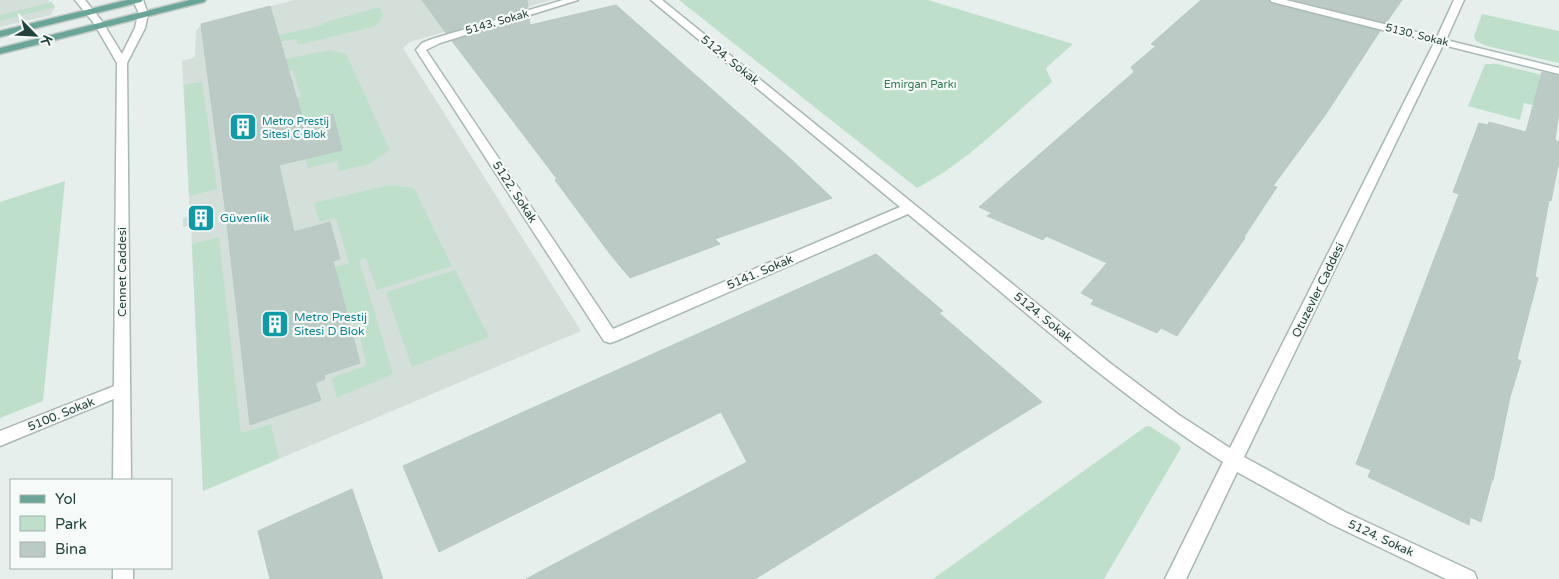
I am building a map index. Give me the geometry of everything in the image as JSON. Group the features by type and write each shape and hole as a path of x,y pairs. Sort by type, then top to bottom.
{"main road":[{"path":"0,34 138,0"},
{"path":"0,51 201,0"}],"street":[{"path":"80,0 100,25 122,63"},
{"path":"138,0 143,14"},
{"name":"5143. Sokak","path":"423,47 436,41 573,0"},
{"name":"5124. Sokak","path":"656,0 1137,394 1234,460 1327,512 1467,579"},
{"name":"5130. Sokak","path":"1275,0 1559,71"},
{"name":"Otuzevler Caddesi","path":"1175,579 1459,0"},
{"name":"Cennet Caddesi","path":"122,479 122,63 140,28 143,14"},
{"name":"5122. Sokak","path":"423,47 422,52 610,337"},
{"name":"5141. Sokak","path":"610,337 910,208"},
{"name":"5100. Sokak","path":"0,439 122,389"}],"shaded area":[{"path":"0,0 48,0 55,7 51,15 0,27"},
{"path":"294,0 551,0 410,42 403,48 581,331 203,491 191,226 183,227 183,218 190,216 182,61 195,57 196,30 203,24"}],"green space":[{"name":"Emirgan Parkı","path":"679,0 928,0 1073,44 1047,67 1046,69 1052,82 971,153 954,166 917,188"},
{"path":"52,2 55,7 0,21 0,15"},
{"path":"380,7 383,15 376,26 298,45 296,39 272,43 267,38 323,25 322,23"},
{"path":"1482,14 1559,31 1559,63 1487,46 1476,41 1474,36"},
{"path":"330,50 346,54 390,150 369,164 339,171 337,161 308,168 287,100 301,97 293,70 283,72 281,60"},
{"path":"1485,64 1497,64 1559,79 1559,112 1524,103 1520,120 1468,106"},
{"path":"202,82 217,189 189,196 184,85"},
{"path":"65,181 43,401 0,418 0,202"},
{"path":"389,185 414,188 452,266 377,290 366,258 359,260 393,374 337,398 332,378 367,365 354,312 341,316 330,269 349,263 336,218 319,222 314,203"},
{"path":"219,237 241,433 271,424 279,459 203,491 192,244"},
{"path":"455,270 489,337 412,367 386,292"},
{"path":"1149,426 1178,444 1181,448 1104,579 933,579 1145,427"}],"building":[{"path":"422,0 527,0 528,8 446,33"},
{"path":"1201,0 1268,0 1272,4 1380,31 1326,114 1273,186 1277,187 1245,238 1177,336 1161,328 1157,333 1091,304 1094,300 1081,293 1107,263 1046,236 1043,240 987,216 992,213 979,207 1134,72 1131,67 1156,46 1151,44"},
{"path":"1294,0 1402,0 1386,23"},
{"path":"616,5 792,160 832,198 715,239 720,244 630,278 610,254 555,180 557,179 452,41 529,17 530,25"},
{"path":"270,6 303,120 333,114 342,150 279,165 294,232 330,222 340,259 333,261 360,363 324,375 325,379 315,383 321,400 250,425 225,207 201,24"},
{"path":"1542,72 1559,76 1559,111 1555,140 1559,142 1559,161 1551,201 1549,200 1535,277 1538,278 1517,359 1521,361 1510,397 1493,480 1481,522 1470,517 1469,525 1368,477 1371,470 1356,464 1459,194 1453,192 1479,123 1488,125 1489,122 1526,132"},
{"path":"876,254 943,311 939,313 1042,402 755,579 526,579 747,462 721,412 439,552 403,466"},
{"path":"352,489 383,579 270,579 258,531"}],"place":[{"name":"Metro Prestij Sitesi C Blok","path":"243,127"},
{"name":"Güvenlik","path":"201,218"},
{"name":"Metro Prestij Sitesi D Blok","path":"275,324"}]}
